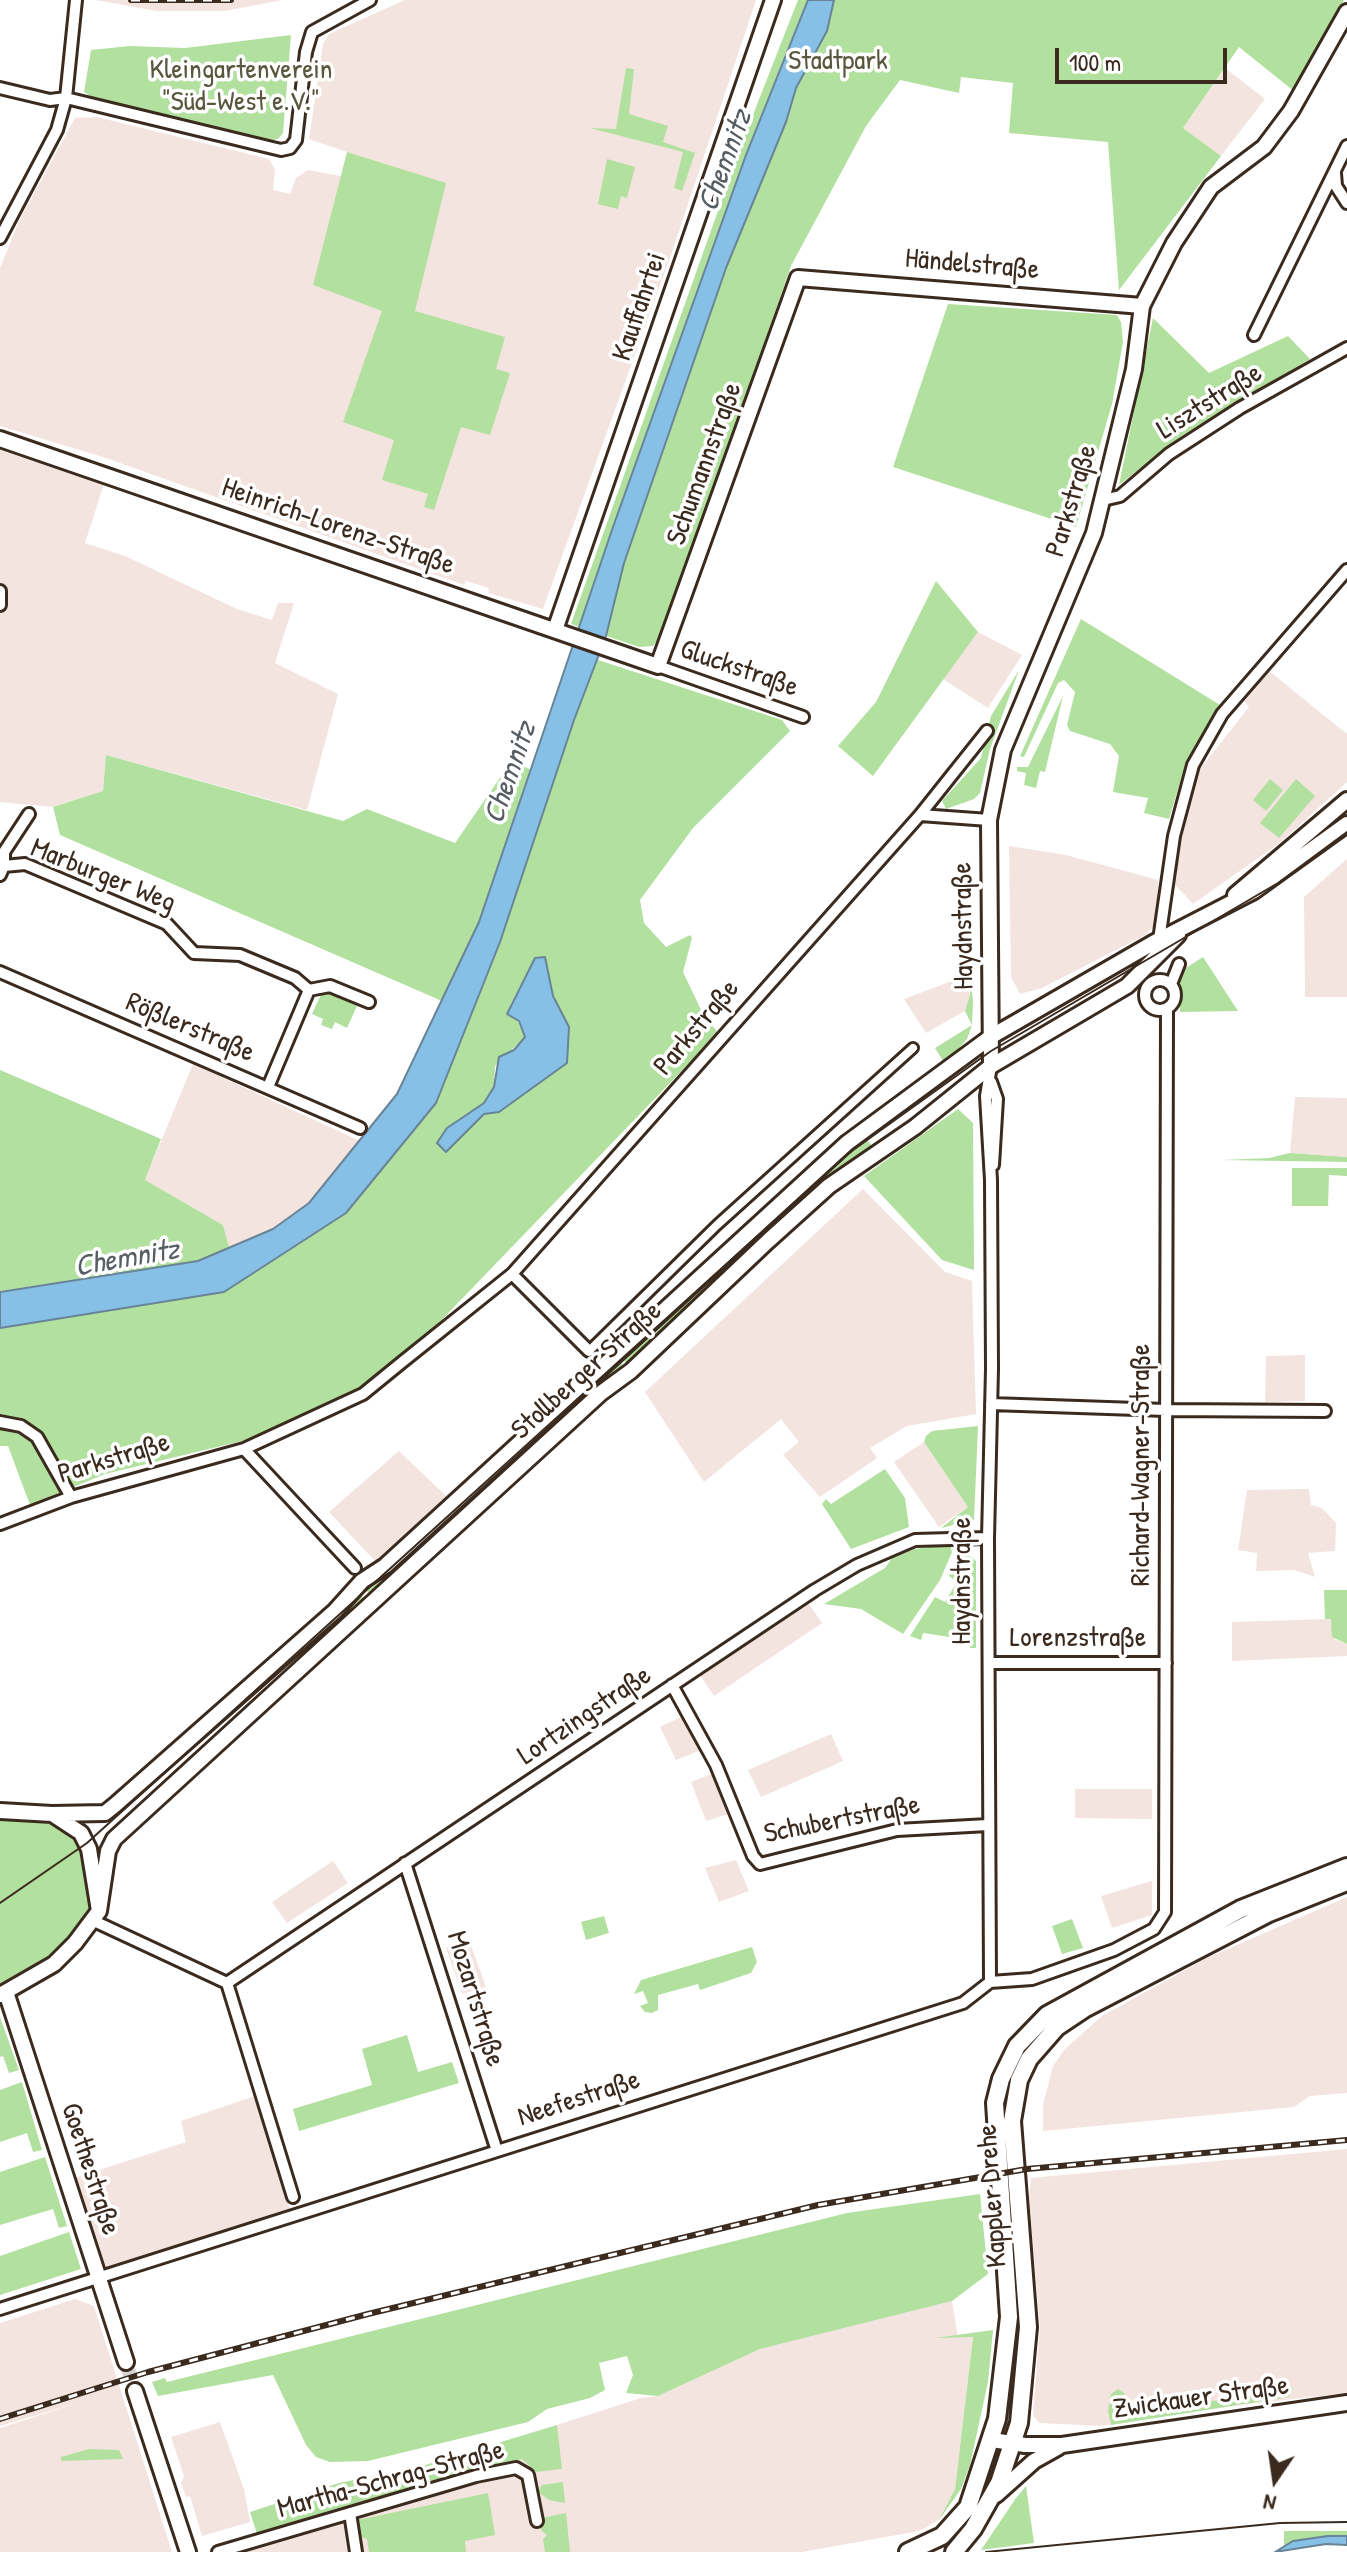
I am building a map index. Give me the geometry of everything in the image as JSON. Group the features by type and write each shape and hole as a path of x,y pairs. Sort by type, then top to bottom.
{"main road":[{"name":"Kauffahrtei","path":"555,630 773,0"},
{"name":"Parkstraße","path":"989,820 1003,750 1094,533 1134,369 1142,306 1174,243 1211,187 1264,147 1291,111 1347,12"},
{"name":"Händelstraße","path":"798,278 1142,306"},
{"name":"Schumannstraße","path":"658,666 798,278"},
{"name":"Heinrich-Lorenz-Straße","path":"0,439 658,666"},
{"name":"Stollberger Straße","path":"1223,907 1347,800"},
{"name":"Haydnstraße","path":"989,820 991,1073"},
{"name":"Stollberger Straße","path":"0,1811 105,1813 335,1611 362,1581 385,1566 847,1143 992,1036 1159,940 1181,932 1254,891 1347,824"},
{"name":"Stollberger Straße","path":"97,1916 108,1851 132,1822 601,1393 631,1371 657,1343 829,1186 991,1073 1127,986 1181,932"},
{"path":"3,1994 54,1964 97,1916 87,1843 72,1824 52,1814"},
{"name":"Kappler Drehe","path":"992,2440 1003,2384 1009,2317 995,2103 1001,2079 1017,2046 1047,2015 1241,1909 1347,1867"},
{"name":"Kappler Drehe","path":"990,2501 1013,2443 1023,2392 1028,2327 1012,2121 1016,2090 1029,2059 1057,2027 1084,2009 1269,1913 1347,1882"},
{"name":"Goethestraße","path":"3,1994 126,2362"},
{"path":"135,2391 188,2552"},
{"name":"Zwickauer Straße","path":"992,2440 1062,2445 1347,2403"},
{"path":"908,2552 933,2542 962,2516 976,2488 992,2440"},
{"name":"Zwickauer Straße","path":"954,2552 990,2501 1034,2461 1062,2445"}],"street":[{"path":"0,238 57,130 66,98 76,0"},
{"path":"0,88 50,100 66,98 281,150 290,148 296,140 306,52 312,32 370,0"},
{"path":"1254,335 1347,146"},
{"path":"1335,171 1336,186 1347,203"},
{"name":"Lisztstraße","path":"1103,500 1120,496 1169,454 1240,408 1347,348"},
{"path":"1159,940 1174,836 1193,765 1222,714 1347,570"},
{"name":"Gluckstraße","path":"658,666 803,717"},
{"name":"Parkstraße","path":"0,1524 71,1497 244,1449 363,1394 512,1274 920,815 987,731"},
{"name":"Marburger Weg","path":"29,814 4,852 2,870 25,864 167,924 194,953 202,956 240,955 295,978 309,990 330,986 369,1002"},
{"path":"920,815 989,820"},
{"name":"Richard-Wagner-Straße","path":"990,1982 1022,1982 1114,1950 1135,1941 1160,1921 1165,1912 1167,1008 1174,1000 1171,984 1179,964"},
{"name":"Rößlerstraße","path":"0,972 360,1128"},
{"path":"1167,1008 1152,1008 1145,993 1154,981 1171,984"},
{"path":"268,1087 309,990"},
{"path":"512,1274 589,1351 717,1225 913,1048"},
{"name":"Haydnstraße","path":"990,1982 988,1538 991,1180 986,1108 991,1073"},
{"path":"991,1404 1325,1411"},
{"path":"0,1422 21,1426 37,1437 71,1497"},
{"path":"244,1449 355,1568"},
{"name":"Lortzingstraße","path":"227,1983 815,1590 895,1547 932,1538 988,1538"},
{"name":"Lorenzstraße","path":"989,1663 1166,1663"},
{"name":"Schubertstraße","path":"672,1685 716,1765 753,1856 760,1864 897,1830 988,1825"},
{"name":"Mozartstraße","path":"405,1863 497,2151"},
{"path":"97,1916 227,1983 293,2197"},
{"name":"Neefestraße","path":"0,2309 963,2003 990,1982"},
{"name":"Martha-Schrag-Straße","path":"218,2552 516,2468 528,2475 537,2521"},
{"path":"350,2513 356,2552"}],"shaded area":[{"path":"96,0 282,0 225,11 156,11"},
{"path":"405,0 756,0 671,255 543,609 488,593 489,588 466,581 464,585 103,457 0,426 0,268 19,221 75,118 97,117 269,159 275,170 273,190 290,194 296,178 308,170 341,176 347,152 309,139 323,44 329,34"},
{"path":"1225,68 1265,99 1221,156 1183,128"},
{"path":"0,450 104,484 85,543 125,556 237,609 272,620 278,603 294,603 275,663 338,694 307,810 106,755 103,791 53,807 0,802"},
{"path":"978,632 1022,655 988,708 943,679"},
{"path":"1269,671 1347,734 1347,782 1281,842 1193,904 1172,881 1197,773 1249,707 1244,701"},
{"path":"1009,846 1066,855 1158,880 1158,922 1145,935 1042,988 1020,994 1011,977"},
{"path":"1347,859 1347,997 1305,997 1304,897"},
{"path":"968,975 970,995 965,1011 926,1033 904,999"},
{"path":"193,1064 360,1141 309,1203 273,1229 230,1250 223,1225 145,1180"},
{"path":"1295,1097 1347,1098 1347,1157 1290,1153"},
{"path":"863,1189 945,1272 972,1281 976,1414 907,1426 870,1448 877,1458 820,1497 783,1455 799,1442 781,1419 704,1482 645,1392"},
{"path":"1305,1355 1305,1401 1265,1402 1266,1356"},
{"path":"924,1442 968,1507 939,1527 894,1462"},
{"path":"399,1451 447,1497 375,1561 329,1512"},
{"path":"1309,1489 1311,1505 1322,1508 1336,1523 1335,1551 1308,1553 1315,1577 1295,1570 1256,1571 1257,1553 1238,1550 1247,1490"},
{"path":"809,1604 822,1623 714,1696 700,1675"},
{"path":"1331,1619 1334,1639 1347,1644 1347,1656 1232,1661 1232,1622"},
{"path":"685,1715 704,1749 676,1760 660,1727"},
{"path":"831,1734 843,1761 761,1797 748,1770"},
{"path":"717,1772 732,1813 706,1821 691,1782"},
{"path":"1075,1789 1152,1789 1152,1819 1075,1818"},
{"path":"736,1860 749,1891 719,1902 705,1868"},
{"path":"333,1861 348,1883 287,1923 272,1902"},
{"path":"1152,1881 1152,1915 1112,1928 1101,1896"},
{"path":"1347,1897 1347,2093 1310,2096 1294,2107 1043,2131 1043,2105 1053,2066 1065,2049 1102,2016 1207,1958"},
{"path":"469,1940 486,1987 462,1994 446,1948"},
{"path":"255,2096 291,2213 100,2275 68,2180 186,2142 181,2121"},
{"path":"1347,2149 1347,2393 1187,2411 1101,2426 1039,2423 1033,2415 1040,2326 1029,2198 1031,2178"},
{"path":"75,2299 94,2306 172,2552 0,2552 0,2428 81,2402 0,2426 0,2323"},
{"path":"952,2301 958,2337 973,2336 955,2489 939,2520 919,2531 802,2552 236,2552 336,2526 366,2513 497,2479 504,2464 558,2439 557,2425 641,2398 658,2396 760,2349"},
{"path":"220,2422 244,2489 250,2522 202,2536 190,2496 186,2497 181,2483 184,2476 171,2437"}],"green space":[{"name":"Stadtpark","path":"798,0 1344,0 1295,92 1239,47 1183,128 1221,156 1119,290 1108,142 1009,133 1013,83 961,77 959,93 900,80 866,126 791,266 664,631 653,646 639,647 571,624 745,135"},
{"name":"Kleingartenverein \"Süd-West e.V.\"","path":"291,35 283,133 278,139 269,141 95,99 84,92 91,50 130,46 185,48"},
{"path":"626,68 634,69 629,114 668,126 663,142 695,153 682,191 674,188 683,152 590,128 616,129"},
{"path":"347,152 446,183 415,311 505,337 496,369 510,373 490,435 461,427 434,510 424,507 428,494 382,480 394,440 343,422 382,311 313,285"},
{"path":"607,159 635,167 627,198 621,196 618,209 598,204"},
{"path":"948,304 1117,315 1123,342 1112,404 1076,527 893,467"},
{"path":"1153,318 1209,373 1288,336 1310,359 1183,435 1119,485"},
{"path":"936,581 978,632 873,776 838,746 876,702"},
{"path":"1081,619 1220,705 1186,762 1169,819 1144,813 1148,798 1113,792 1119,756 1110,744 1070,731 1067,725 1075,692 1064,680 1058,683 1024,757 1020,756"},
{"path":"595,659 782,720 790,731 693,828 640,900 644,923 666,947 690,935 692,938 683,972 703,1014 718,1033 376,1388 300,1427 105,1474 30,1505 8,1446 0,1446 0,1328 224,1292 346,1213 436,1103 500,942","holes":["535,958 569,1027 567,1063 499,1112 484,1114 446,1151 447,1128 484,1103 494,1087 495,1066 525,1037 510,1005"]},
{"path":"1019,670 990,749 980,793 974,799 946,809 942,801 981,758 991,716"},
{"path":"1063,696 1045,772 1040,771 1036,788 1024,785 1026,773 1017,771 1017,767 1028,767"},
{"path":"106,755 343,821 367,809 455,843 511,762 530,769 479,922 442,1001 60,835 53,807 103,791"},
{"path":"1270,779 1283,790 1266,811 1253,800"},
{"path":"1296,779 1315,796 1279,838 1260,823"},
{"path":"1203,957 1238,1011 1180,1012 1180,978 1186,968"},
{"path":"970,969 972,1025 965,1011 970,995"},
{"path":"323,990 357,1006 347,1028 335,1022 332,1029 321,1025 323,1019 312,1014"},
{"path":"972,1025 967,1039 945,1064 935,1048"},
{"path":"0,1070 161,1139 145,1180 223,1225 230,1250 198,1261 0,1291"},
{"path":"958,1109 973,1123 974,1270 942,1260 864,1176"},
{"path":"863,1134 874,1149 627,1364 621,1357"},
{"path":"1290,1153 1347,1157 1347,1162 1222,1160 1269,1158"},
{"path":"1292,1168 1347,1168 1347,1176 1329,1175 1328,1206 1292,1206"},
{"path":"618,1359 624,1367 371,1596 366,1590 370,1585 367,1582"},
{"path":"978,1426 974,1520 941,1528 968,1507 924,1442 926,1436 932,1431"},
{"path":"885,1469 905,1498 909,1527 851,1549 822,1504 826,1499 831,1504"},
{"path":"950,1544 952,1552 940,1580 903,1634 861,1609 824,1604 885,1568 892,1558 915,1549"},
{"path":"966,1553 976,1561 976,1648 970,1648 970,1640 923,1633 921,1640 910,1636 935,1597 945,1602 957,1582 949,1576 962,1554"},
{"path":"1324,1590 1347,1590 1347,1644 1332,1637 1331,1619 1325,1619"},
{"path":"355,1594 367,1599 305,1658 297,1649"},
{"path":"32,1810 81,1833 99,1911 75,1943 0,1995 0,1811"},
{"path":"604,1916 609,1933 586,1940 581,1922"},
{"path":"1072,1919 1083,1948 1062,1954 1052,1926"},
{"path":"752,1947 757,1962 751,1973 700,1990 698,1984 658,1995 658,2010 652,2013 645,2012 640,2006 648,2003 643,1991 634,1994 641,1980"},
{"path":"0,2017 19,2070 9,2073 3,2056 0,2057"},
{"path":"407,2035 418,2072 452,2062 459,2083 299,2131 293,2109 372,2085 362,2049"},
{"path":"22,2082 42,2150 33,2152 27,2133 0,2142 0,2090"},
{"path":"45,2157 67,2226 59,2228 53,2209 0,2225 0,2172"},
{"path":"980,2194 988,2274 952,2301 760,2349 658,2396 626,2393 633,2375 627,2356 599,2363 605,2390 590,2398 547,2409 528,2422 368,2461 330,2462 316,2457 306,2445 273,2375 158,2396 152,2382 165,2378 167,2382 847,2213"},
{"path":"69,2232 81,2269 0,2295 0,2256"},
{"path":"993,2330 988,2382 970,2465 961,2489 939,2520 955,2489 973,2337 935,2338"},
{"path":"1284,2384 1293,2388 1289,2397 1111,2425 1108,2411 1111,2394 1118,2389 1124,2393 1127,2409 1284,2394"},
{"path":"557,2425 562,2469 536,2472 522,2459 257,2534 250,2512 339,2483 422,2466"},
{"path":"89,2449 119,2450 123,2459 61,2461 61,2457"},
{"path":"563,2482 565,2503 549,2500 538,2492 542,2485"},
{"path":"1026,2486 1034,2543 981,2550 1016,2498"},
{"path":"488,2493 495,2535 465,2541 466,2552 369,2552 367,2539 360,2537 357,2520"},
{"path":"566,2513 570,2552 545,2552 543,2539 547,2535 541,2530 541,2518"},
{"path":"1284,2531 1347,2531 1347,2536 1328,2536 1284,2546"}],"water":[{"path":"808,0 834,0 827,31 796,88 786,122 726,268 624,563 606,636 574,720 500,942 436,1103 346,1213 224,1292 0,1328 0,1292 198,1261 273,1229 309,1203 397,1094 479,922 613,527 746,155"},
{"path":"545,957 553,996 569,1027 567,1063 499,1112 484,1114 446,1152 437,1143 447,1128 484,1103 494,1087 499,1057 514,1050 525,1037 519,1021 507,1014 535,958"},
{"path":"1347,2536 1347,2545 1326,2544 1275,2552 1293,2541"}],"tunnel":[{"path":"126,2362 135,2391"}],"tram line":[{"path":"0,1903 87,1843 849,1153 991,1051 1278,883 1347,832"},
{"path":"986,2552 1280,2523 1347,2522"}],"railway":[{"path":"131,0 231,0"},
{"path":"0,2419 148,2372 368,2314 818,2205 1027,2169 1347,2140"}],"water label":[{"name":"Chemnitz","path":"726,161"},
{"name":"Chemnitz","path":"511,773"},
{"name":"Chemnitz","path":"127,1259"}]}
